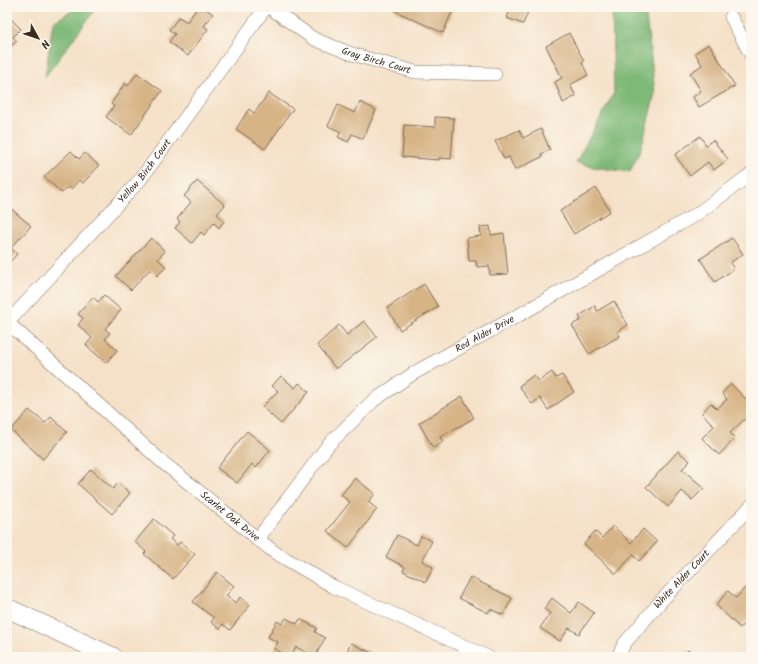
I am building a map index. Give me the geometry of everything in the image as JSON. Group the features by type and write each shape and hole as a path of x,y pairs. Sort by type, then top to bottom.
{"street":[{"name":"Gray Birch Court","path":"268,7 314,39 352,54 415,72 495,74"},
{"name":"Yellow Birch Court","path":"7,323 140,180 268,7"},
{"path":"731,17 751,55"},
{"name":"Red Alder Drive","path":"256,540 329,444 373,401 414,373 697,214 751,174"},
{"name":"Scarlet Oak Drive","path":"7,323 160,460 256,540 334,587 488,657"},
{"name":"White Alder Court","path":"618,657 624,644 662,600 751,506"},
{"path":"7,608 113,657"}],"green space":[{"path":"79,7 97,7 45,77 53,22"},
{"path":"612,7 645,7 655,93 641,148 630,172 593,167 576,162 614,93"}],"building":[{"path":"198,7 203,7 213,14 204,26 208,29 188,56 169,42 175,34 169,30 179,17 187,22"},
{"path":"397,7 454,7 443,33 395,11"},
{"path":"502,7 530,7 523,24 507,18 510,10"},
{"path":"7,15 21,29 13,37 17,41 8,49"},
{"path":"569,33 584,61 582,63 588,75 570,85 576,96 563,103 555,82 562,78 546,46"},
{"path":"709,44 735,86 699,107 693,97 701,91 690,73 702,65 695,53"},
{"path":"137,73 162,91 131,135 106,117 114,106 111,104 125,83 128,86"},
{"path":"269,93 293,109 265,149 236,129 249,109 254,113"},
{"path":"360,102 376,110 363,139 352,134 348,142 338,137 341,132 328,126 338,105 355,113"},
{"path":"435,117 454,118 451,159 439,158 439,160 402,157 404,125 435,127"},
{"path":"541,129 550,150 541,154 542,157 515,170 509,157 504,159 495,141 519,130 523,138"},
{"path":"700,136 706,145 713,140 728,159 714,170 708,162 690,176 675,155"},
{"path":"71,151 79,159 85,153 99,166 83,183 79,180 71,189 68,187 62,193 44,177"},
{"path":"197,181 225,205 217,214 224,221 219,228 214,223 204,235 201,232 192,243 175,228 180,222 177,219 191,202 184,196"},
{"path":"596,188 610,211 574,234 560,211"},
{"path":"7,205 31,226 11,248 17,254 7,265"},
{"path":"490,226 491,235 504,233 508,274 490,275 489,266 477,267 476,261 469,261 467,238 481,236 480,227"},
{"path":"151,238 165,251 158,259 166,267 157,276 150,269 131,290 116,276"},
{"path":"732,238 743,254 730,263 734,269 715,282 700,259"},
{"path":"424,284 438,307 400,330 387,308"},
{"path":"104,295 121,310 105,329 110,333 105,339 117,350 106,363 86,345 92,338 78,325 83,318 78,314 93,297 98,302"},
{"path":"614,301 628,325 617,332 620,336 589,354 572,325 581,320 579,316 595,306 597,311"},
{"path":"364,321 377,337 336,369 317,345 339,325 347,335"},
{"path":"552,372 556,378 562,375 574,392 548,410 540,398 532,404 519,386 534,375 539,381"},
{"path":"281,376 295,388 299,383 309,392 281,424 262,407 278,391 272,386"},
{"path":"731,384 751,404 751,413 730,433 735,438 719,455 702,438 714,426 702,413 711,403 717,409 727,399 722,393"},
{"path":"462,396 474,418 440,437 443,442 433,448 419,423"},
{"path":"29,410 45,423 51,417 67,432 43,459 11,430"},
{"path":"247,431 270,450 256,468 252,464 237,483 217,468"},
{"path":"678,451 690,461 682,469 704,488 692,500 682,491 668,507 646,487"},
{"path":"91,469 113,489 118,483 130,493 112,514 78,484"},
{"path":"355,478 375,494 368,502 377,509 348,548 327,531 350,502 341,495"},
{"path":"154,519 173,536 170,539 177,545 180,542 195,554 173,579 144,554 146,552 135,542"},
{"path":"613,526 631,543 643,529 657,542 639,561 633,555 616,574 584,544 595,531 602,538"},
{"path":"397,535 417,545 421,536 432,541 422,561 433,567 426,582 403,571 405,567 386,557"},
{"path":"217,572 234,586 226,596 236,603 240,597 250,605 230,630 223,624 220,629 211,622 214,618 193,602"},
{"path":"470,577 512,598 503,615 490,609 488,613 459,598"},
{"path":"751,581 751,623 747,620 740,628 716,605 728,591 736,598"},
{"path":"552,598 571,613 579,602 594,613 579,634 569,628 560,641 540,628 550,613 544,609"},
{"path":"286,618 297,624 300,619 317,628 315,632 325,638 315,657 296,647 291,657 274,649 278,642 268,637 277,621 282,624"},
{"path":"351,643 380,657 344,657"},
{"path":"688,650 695,657 682,657"}]}
